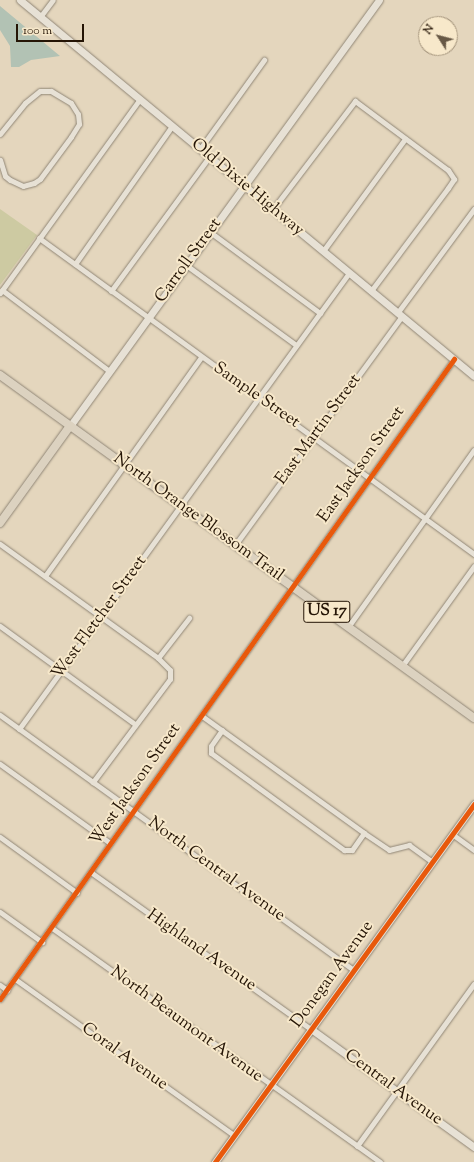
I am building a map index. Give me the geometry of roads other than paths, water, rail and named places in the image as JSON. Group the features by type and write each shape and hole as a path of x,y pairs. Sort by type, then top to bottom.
{"main road":[{"name":"North Orange Blossom Trail","path":"0,375 474,718"},
{"name":"Carroll Street","path":"0,523 70,426"}],"street":[{"name":"Old Dixie Highway","path":"20,0 243,186 474,374"},
{"path":"40,17 53,0"},
{"name":"Carroll Street","path":"70,426 379,0"},
{"path":"200,149 264,60"},
{"path":"0,134 25,103 40,91 51,91 71,103 78,114 79,124 71,137 40,179 34,183 23,186 10,180 5,176 0,160"},
{"path":"109,371 1,291 140,99"},
{"path":"273,209 355,101 448,170 454,179 371,291"},
{"path":"75,264 172,126"},
{"path":"323,251 406,139"},
{"path":"111,291 209,157"},
{"name":"East Martin Street","path":"235,545 314,437 474,209"},
{"path":"210,232 320,313"},
{"name":"Sample Street","path":"39,238 474,554"},
{"path":"186,265 296,345"},
{"name":"West Fletcher Street","path":"19,729 349,273"},
{"path":"45,576 201,356"},
{"name":"East Jackson Street","path":"292,587 454,359"},
{"path":"348,627 474,450"},
{"path":"0,544 158,658 170,670 170,678 93,782"},
{"path":"402,666 474,566"},
{"name":"West Jackson Street","path":"0,999 92,873 110,842 202,716 292,587"},
{"path":"158,658 189,618"},
{"path":"0,626 135,724"},
{"name":"North Central Avenue","path":"0,715 353,970"},
{"path":"202,716 389,850 409,845 432,862"},
{"path":"222,730 210,746 211,753 344,850 352,850 364,833"},
{"path":"0,764 110,842"},
{"name":"Donegan Avenue","path":"215,1162 474,804"},
{"path":"452,834 474,850"},
{"path":"0,837 77,893"},
{"name":"Highland Avenue","path":"92,873 311,1029"},
{"path":"0,912 42,942"},
{"name":"North Beaumont Avenue","path":"52,928 270,1085 380,1162"},
{"name":"Coral Avenue","path":"15,978 234,1136"},
{"path":"357,1146 474,984"},
{"path":"0,985 7,990"},
{"name":"Central Avenue","path":"311,1029 474,1147"}]}
